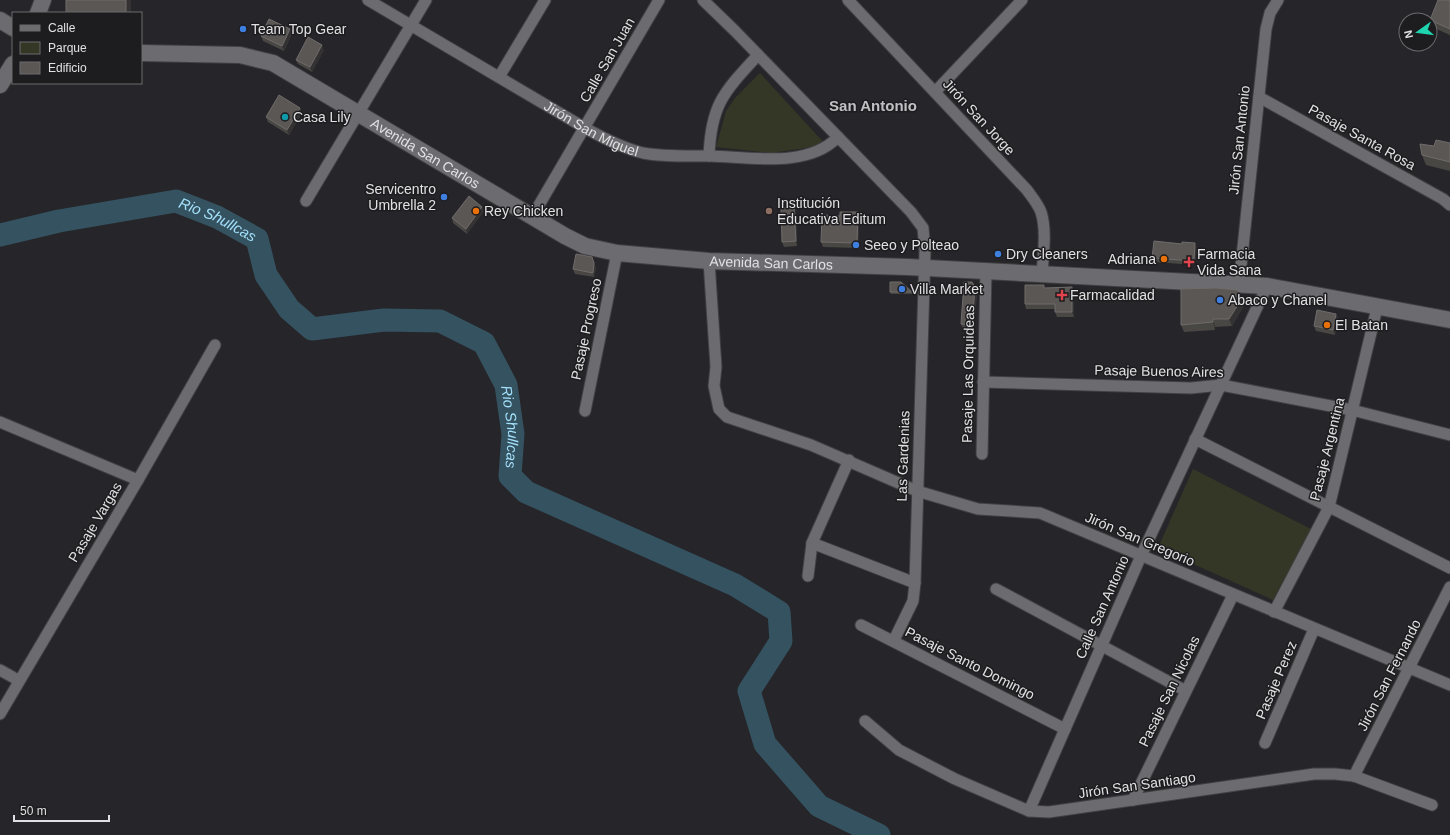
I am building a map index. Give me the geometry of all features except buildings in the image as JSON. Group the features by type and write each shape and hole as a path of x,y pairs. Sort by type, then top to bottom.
{"main road":[{"path":"38,12 43,0"},
{"path":"0,20 12,27"},
{"name":"Avenida San Carlos","path":"142,53 240,55 256,57 273,62 532,217 585,246 617,253 709,261 782,262 924,268 1267,286 1377,308 1450,320"},
{"path":"0,85 12,66"}],"street":[{"name":"Jirón San Miguel","path":"368,0 585,128 618,145 640,152 672,156 778,158 796,156 825,148 838,137"},
{"path":"306,201 426,0"},
{"path":"499,77 545,0"},
{"name":"Calle San Juan","path":"532,217 659,0"},
{"name":"Las Gardenias","path":"703,0 911,212 922,228 925,239 914,601 894,640"},
{"name":"Jirón San Jorge","path":"848,0 935,92 1035,202 1040,211 1044,226 1042,275"},
{"path":"935,92 1022,0"},
{"name":"Jirón San Antonio","path":"1239,285 1268,20 1270,13 1278,0"},
{"path":"709,156 712,123 723,96 758,55"},
{"name":"Pasaje Santa Rosa","path":"1259,97 1443,199 1450,205"},
{"name":"Pasaje Progreso","path":"585,411 617,253"},
{"name":"Jirón San Gregorio","path":"709,261 716,367 714,386 719,409 727,417 811,445 849,460 917,491 978,509 1040,514 1450,686"},
{"name":"Pasaje Las Orquideas","path":"982,454 986,272"},
{"name":"Calle San Antonio","path":"1029,811 1141,556 1267,286"},
{"name":"Pasaje Argentina","path":"1274,612 1329,507 1377,308"},
{"name":"Pasaje Vargas","path":"0,714 18,680 138,480 215,345"},
{"name":"Pasaje Buenos Aires","path":"983,382 1191,388 1221,385 1352,410 1450,435"},
{"path":"0,422 138,480"},
{"path":"1195,439 1450,568"},
{"path":"808,576 812,543 849,460"},
{"path":"812,543 915,584"},
{"name":"Jirón San Fernando","path":"1354,776 1450,587"},
{"path":"996,589 1186,691"},
{"name":"Pasaje San Nicolas","path":"1133,800 1233,595"},
{"name":"Pasaje Santo Domingo","path":"861,625 894,640 1065,729"},
{"name":"Pasaje Perez","path":"1265,743 1314,629"},
{"path":"0,670 18,680"},
{"name":"Jirón San Santiago","path":"865,721 899,750 955,779 1029,811 1049,812 1314,774 1354,776 1432,805"}],"green space":[{"path":"760,73 826,145 771,153 716,147 726,111 735,98"},
{"path":"1193,469 1311,529 1273,600 1158,548"}],"waterway":[{"name":"Rio Shullcas","path":"0,235 59,221 176,201 217,217 257,239 266,275 289,309 312,329 384,320 440,321 484,343 506,385 513,434 510,476 526,492 735,585 779,612 781,641 749,691 765,744 819,806 879,835"}],"place":[{"name":"Team Top Gear","path":"243,29"},
{"name":"Casa Lily","path":"285,117"},
{"name":"Servicentro Umbrella 2","path":"444,197"},
{"name":"Rey Chicken","path":"476,211"},
{"name":"Institución Educativa Editum","path":"769,211"},
{"name":"Seeo y Polteao","path":"856,245"},
{"name":"Dry Cleaners","path":"998,254"},
{"name":"Adriana","path":"1164,259"},
{"name":"Farmacia Vida Sana","path":"1189,262"},
{"name":"Villa Market","path":"902,289"},
{"name":"Farmacalidad","path":"1062,295"},
{"name":"Abaco y Chanel","path":"1220,300"},
{"name":"El Batan","path":"1327,325"}],"district":[{"name":"San Antonio","path":"873,106"}]}
